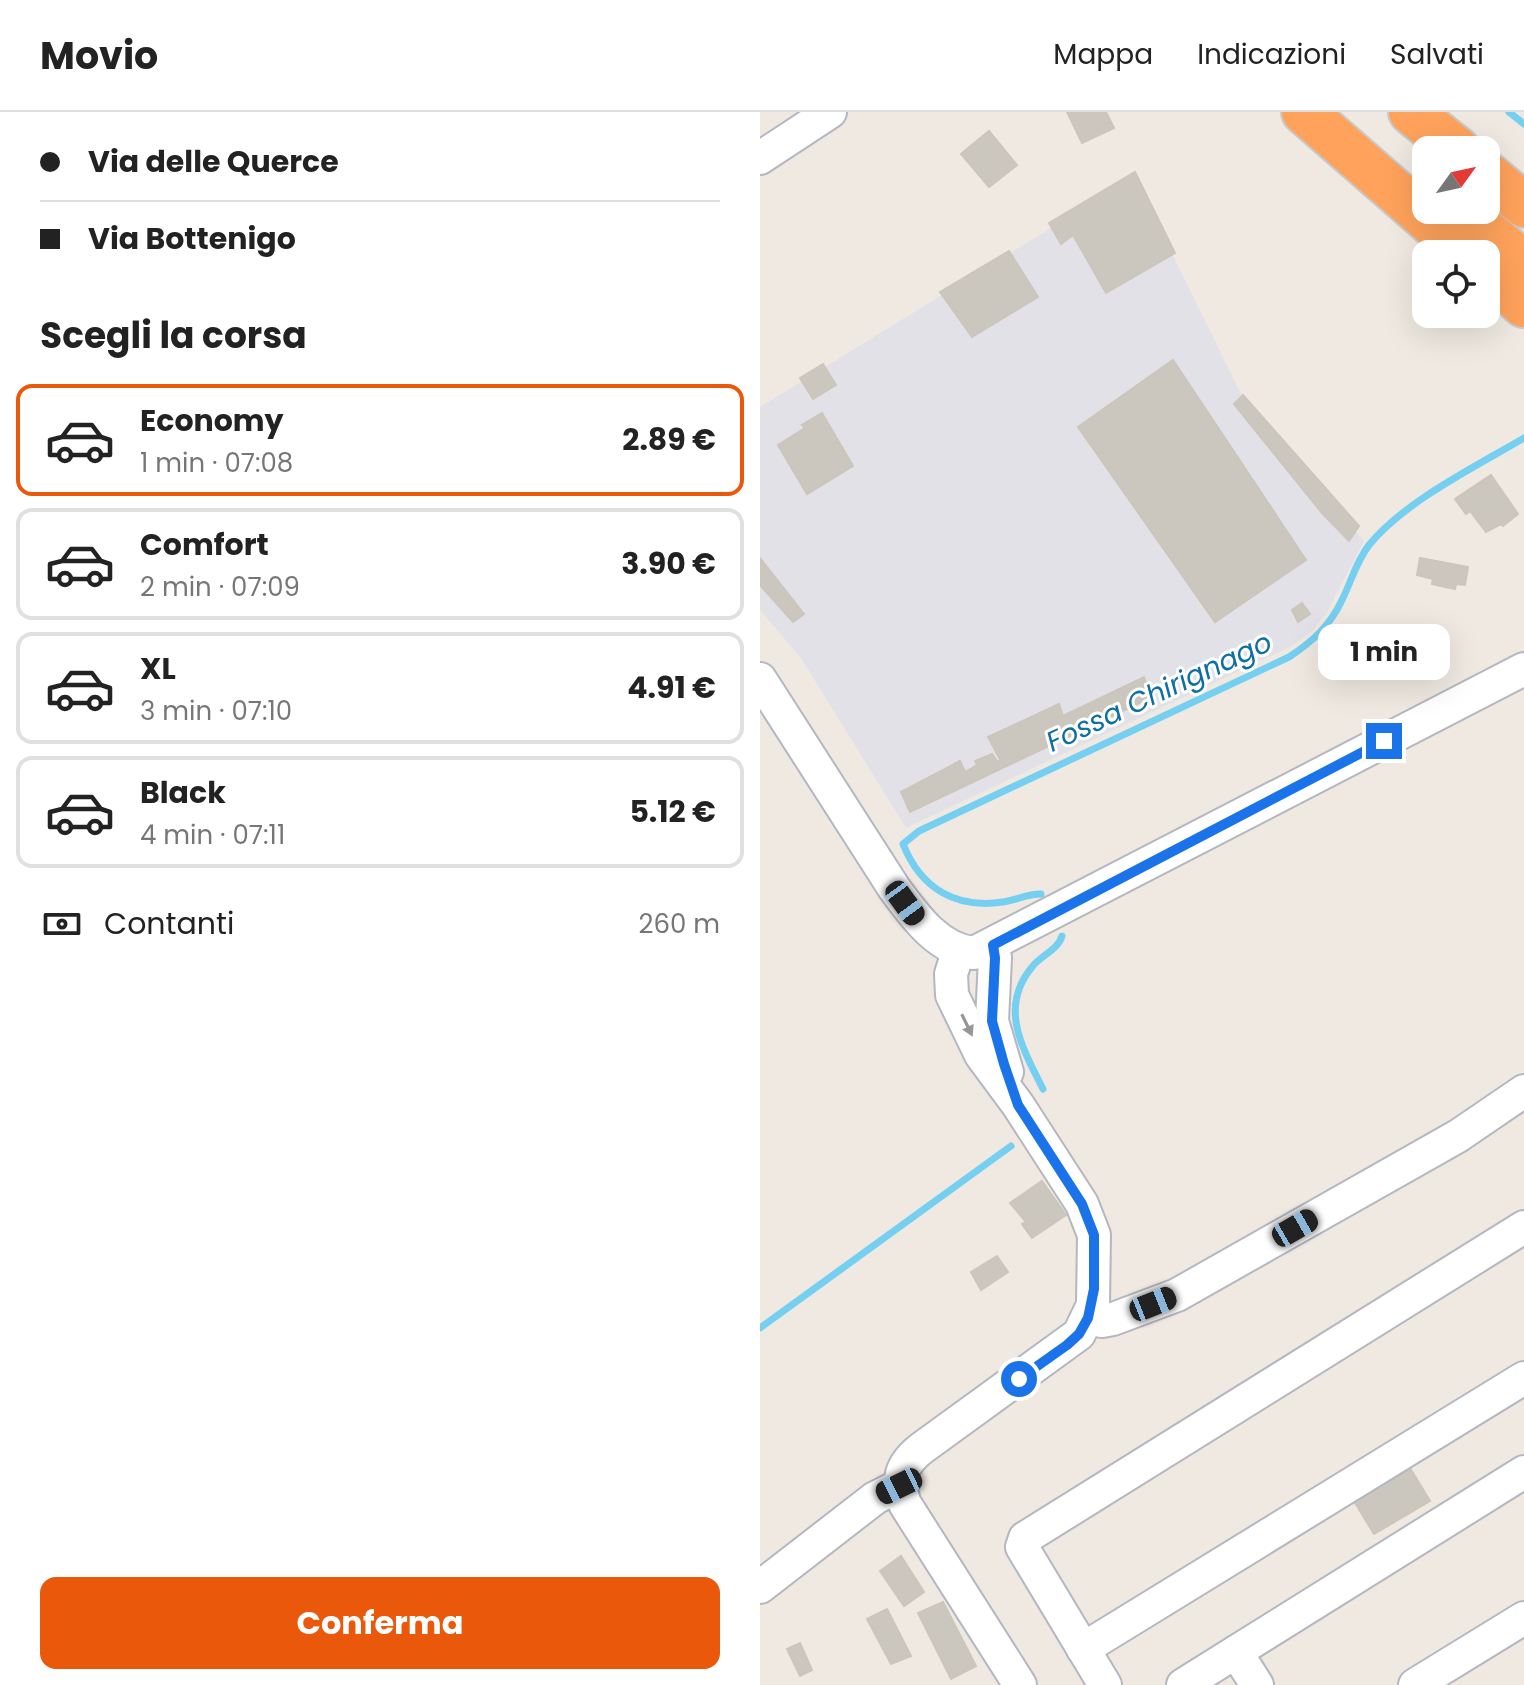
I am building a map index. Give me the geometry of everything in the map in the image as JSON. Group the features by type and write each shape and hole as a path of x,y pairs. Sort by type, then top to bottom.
{"highway":[{"path":"1304,112 1451,240"},
{"path":"1341,112 1412,170"},
{"path":"1411,112 1441,136"},
{"path":"1500,185 1524,205"},
{"path":"1477,224 1524,263"},
{"path":"1500,284 1524,305"}],"street":[{"path":"760,158 830,112"},
{"path":"760,679 916,918 958,952 974,953 1524,669"},
{"path":"993,945 992,1021 1018,1105"},
{"path":"958,952 951,974 952,995 981,1055 1018,1105 1082,1204 1094,1235 1094,1289 1088,1318 1079,1334 915,1453 901,1473 899,1486 905,1504 1020,1685"},
{"path":"1088,1318 1102,1321 1113,1319 1177,1295 1458,1136 1524,1091"},
{"path":"1105,1685 1022,1547 1025,1538 1524,1227"},
{"path":"1083,1649 1524,1378"},
{"path":"1183,1685 1524,1472"},
{"path":"760,1587 875,1498 899,1486"},
{"path":"1415,1685 1524,1618"},
{"path":"1236,1652 1257,1685"}],"shaded area":[{"path":"1134,177 1246,404 1364,541 1327,612 1312,631 1290,647 906,828 801,658 760,610 760,407"}],"building":[{"path":"1067,112 1106,112 1114,128 1082,143"},
{"path":"989,131 1017,165 989,187 961,154"},
{"path":"1135,172 1175,253 1106,293 1073,235 1061,244 1049,223"},
{"path":"1009,251 1038,297 972,337 940,292"},
{"path":"1173,360 1306,560 1215,622 1078,427"},
{"path":"823,364 836,385 813,399 800,378"},
{"path":"1243,395 1359,526 1349,541 1322,513 1234,404"},
{"path":"822,413 853,466 807,494 778,445"},
{"path":"1491,475 1518,514 1503,526 1501,524 1486,532 1470,511 1466,514 1455,499"},
{"path":"760,558 804,614 793,622 760,585"},
{"path":"1420,558 1468,567 1465,585 1456,584 1455,589 1432,584 1433,579 1417,575"},
{"path":"1302,603 1310,614 1298,622 1292,610"},
{"path":"1144,677 1152,697 910,812 901,792 960,761 965,772 977,765 975,761 992,754 997,761 1001,761 988,737 1059,704 1063,716"},
{"path":"1042,1181 1066,1215 1032,1238 1022,1224 1026,1222 1010,1203"},
{"path":"997,1256 1008,1272 981,1290 971,1272"},
{"path":"1410,1468 1430,1501 1374,1534 1354,1501"},
{"path":"901,1556 924,1592 904,1606 880,1571"},
{"path":"943,1602 976,1666 951,1679 918,1613"},
{"path":"887,1609 911,1656 891,1664 867,1619"},
{"path":"800,1643 812,1670 800,1676 787,1649"}],"waterway":[{"path":"1509,112 1524,124"},
{"name":"Fossa Chirignago","path":"1041,894 986,903 955,899 930,884 903,844 919,831 1289,657 1313,639 1332,618 1364,552 1384,529 1421,499 1524,438"},
{"name":"Fossa Chirignago","path":"1043,1089 1022,1044 1015,1013 1022,982 1062,936"},
{"name":"Fossa Chirignago","path":"760,1328 1011,1146"}],"route":[{"path":"1019,1379 1067,1345 1079,1334 1088,1318 1093,1305 1094,1235 1082,1204 1018,1105 992,1021 993,945 1384,741"}]}
